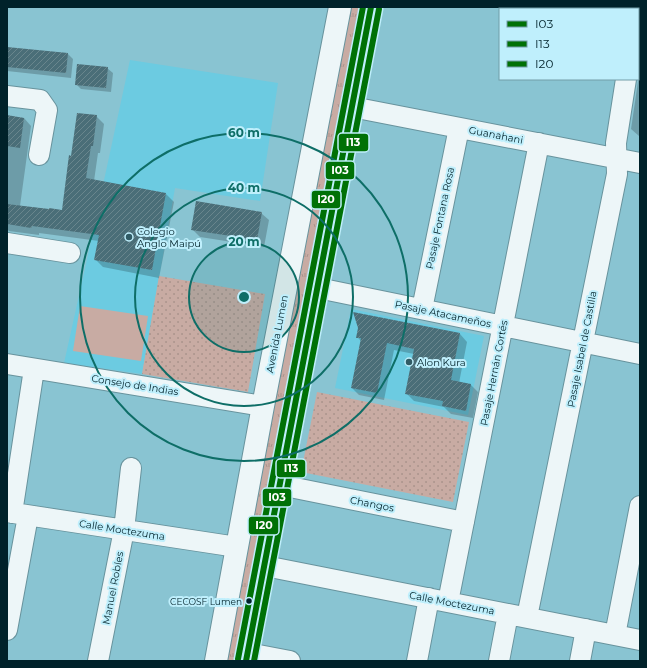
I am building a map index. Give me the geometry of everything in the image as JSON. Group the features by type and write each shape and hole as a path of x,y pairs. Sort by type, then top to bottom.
{"street":[{"name":"Avenida Lumen","path":"216,661 263,406 340,7"},
{"path":"290,661 247,657 371,7"},
{"name":"Pasaje Isabel de Castilla","path":"499,661 518,616 583,342 617,174 616,143 626,80"},
{"path":"7,96 40,100 47,110 39,155"},
{"name":"Guanahani","path":"352,107 640,162"},
{"name":"Pasaje Fontana Rosa","path":"422,309 459,128"},
{"name":"Pasaje Hernán Cortés","path":"417,661 439,600 464,522 539,143"},
{"path":"7,242 70,253"},
{"name":"Pasaje Atacameños","path":"318,288 640,354"},
{"name":"Consejo de Indias","path":"7,364 263,406"},
{"path":"7,630 16,514 34,369"},
{"name":"Manuel Robles","path":"98,661 124,530 131,468"},
{"name":"Changos","path":"280,485 464,522"},
{"path":"615,635 640,506"},
{"name":"Calle Moctezuma","path":"16,514 237,547"},
{"name":"Calle Moctezuma","path":"265,566 640,640"},
{"path":"580,661 586,629"}],"shaded area":[{"name":"Colegio Anglo Maipú","path":"130,60 278,83 260,201 175,188 142,374 64,363"},
{"name":"Alon Kura","path":"351,309 484,336 468,415 335,388"}],"green space":[{"path":"349,7 363,7 238,661 225,661"},
{"path":"159,276 265,294 248,392 142,374"},
{"path":"80,306 148,316 141,361 73,351"},
{"path":"317,392 469,422 453,502 301,472"}],"building":[{"path":"7,47 68,53 66,73 7,67"},
{"path":"77,64 108,67 106,88 75,85"},
{"path":"77,113 97,115 93,146 91,146 86,178 166,193 152,270 94,260 99,235 7,224 7,204 62,210 69,155 71,156"},
{"path":"7,115 24,118 20,148 7,146"},
{"path":"196,201 262,212 257,240 191,230"},
{"path":"353,312 460,333 451,380 471,384 466,411 442,406 443,401 405,394 414,349 387,343 377,393 351,388 361,338 356,338 358,328"}],"transit line":[{"name":"I20","path":"238,659 363,7"},
{"name":"I03","path":"246,661 371,7"},
{"name":"I13","path":"254,661 379,9"}],"place":[{"name":"Colegio Anglo Maipú","path":"129,237"},
{"name":"Alon Kura","path":"409,362"},
{"name":"CECOSF Lumen","path":"249,601"}]}
